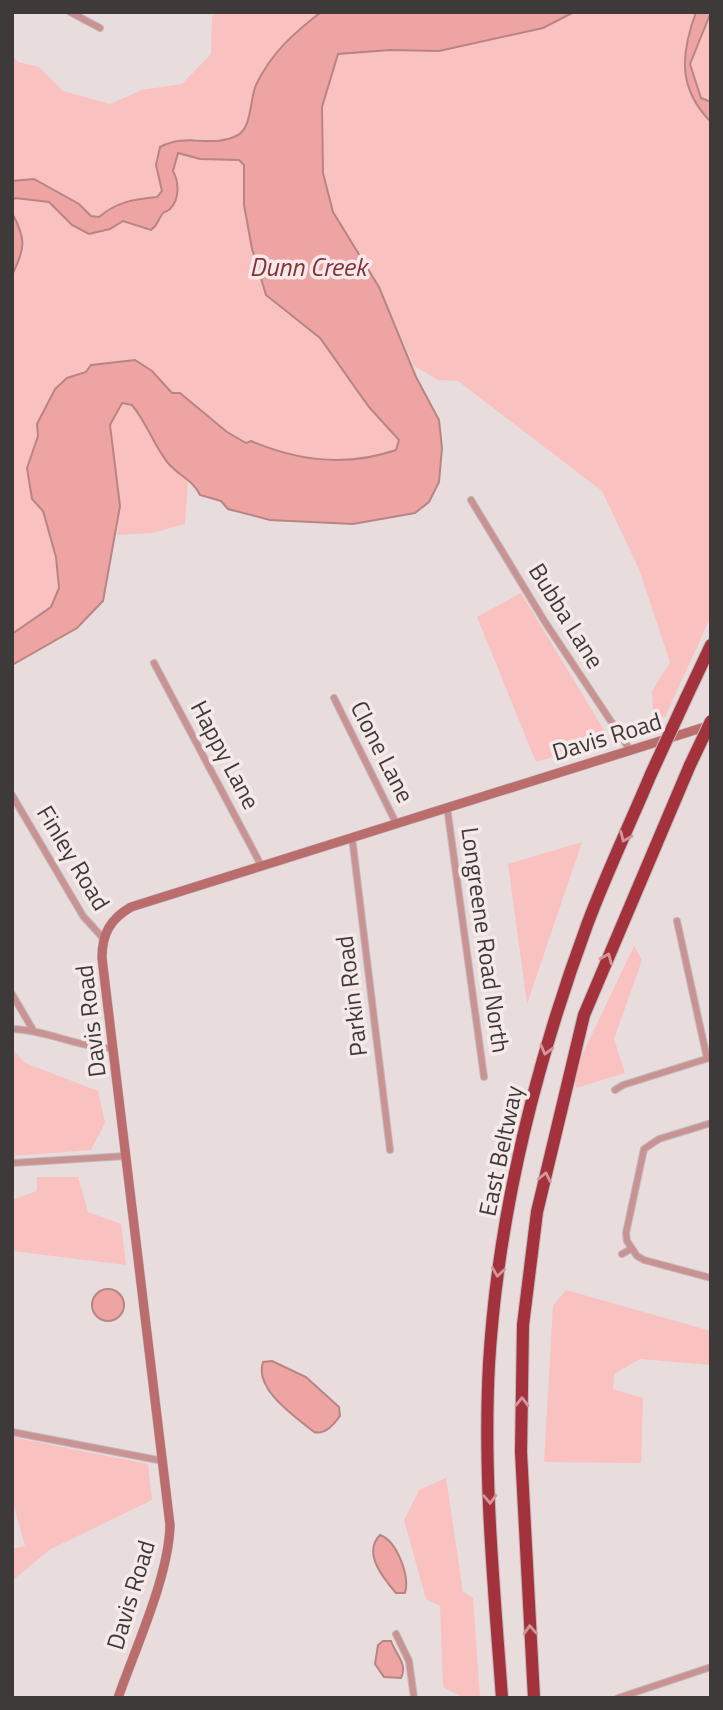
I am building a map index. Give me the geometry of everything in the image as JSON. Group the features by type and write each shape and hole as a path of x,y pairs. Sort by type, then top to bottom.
{"highway":[{"name":"East Beltway","path":"502,1698 488,1466 489,1365 498,1273 519,1155 548,1040 587,924 711,645"},
{"name":"East Beltway","path":"534,1698 521,1452 523,1325 537,1212 584,1015 690,765 711,723"}],"street":[{"path":"70,12 100,29"},
{"name":"Bubba Lane","path":"471,500 545,622 630,750"},
{"name":"Happy Lane","path":"154,663 261,865"},
{"name":"Clone Lane","path":"334,698 396,823"},
{"name":"Davis Road","path":"118,1698 154,1594 169,1538 163,1461 102,958 103,938 115,918 131,907 711,723"},
{"name":"Finley Road","path":"12,795 83,916 103,938"},
{"name":"Longreene Road North","path":"447,807 484,1077"},
{"name":"Parkin Road","path":"352,837 390,1150"},
{"path":"615,1090 623,1085 709,1058 677,921"},
{"path":"12,994 33,1030"},
{"path":"12,1029 33,1030 99,1048 113,1048"},
{"path":"711,1123 659,1139 644,1149 626,1233 631,1249 644,1260 711,1278"},
{"path":"12,1163 127,1156"},
{"path":"622,1254 631,1249"},
{"path":"12,1432 163,1461"},
{"path":"396,1634 409,1661 414,1698"},
{"path":"618,1698 711,1667"}],"shaded area":[{"path":"216,12 321,12 293,36 269,64 256,85 242,131 232,138 220,141 196,138 156,165 162,191 157,197 126,202 99,217 91,216 79,204 34,179 12,181 12,56 18,62 39,67 63,91 110,104 142,90 182,84 211,54 212,16"},
{"path":"574,12 696,12 683,67 711,122 711,616 665,717 653,716 652,691 670,662 639,569 602,491 458,381 438,380 414,366 379,287 333,212 323,172 322,107 338,54 390,50 439,51 543,28"},
{"path":"711,14 711,102 701,98 690,64"},
{"path":"178,153 200,159 239,160 244,165 244,205 266,295 320,338 369,407 399,441 396,450 359,458 305,457 251,441 247,443 227,432 180,393 172,393 152,371 86,372 67,378 37,424 38,436 27,468 32,499 43,511 56,557 59,588 51,607 12,634 12,275 24,248 13,210 15,198 49,202 72,225 110,229 123,221 151,230 165,206"},
{"path":"122,403 132,405 155,441 188,480 185,524 152,533 117,535 120,506 110,425"},
{"path":"521,593 610,740 536,762 477,617"},
{"path":"582,842 527,1004 508,864"},
{"path":"634,946 642,960 614,1039 625,1073 576,1088 574,1072"},
{"path":"12,1049 25,1063 98,1091 105,1123 91,1150 12,1156"},
{"path":"37,1177 78,1177 88,1212 121,1224 126,1265 12,1251 12,1200 37,1191"},
{"path":"566,1290 711,1331 711,1365 640,1359 614,1374 613,1389 643,1398 641,1463 544,1462 553,1306"},
{"path":"12,1437 148,1464 152,1500 49,1550 12,1581 12,1549 25,1546 12,1499"},
{"path":"446,1478 463,1592 473,1598 480,1698 464,1698 443,1687 440,1606 426,1599 404,1520 419,1490"}],"water":[{"name":"Dunn Creek","path":"321,12 574,12 543,28 439,51 390,50 338,54 322,107 323,173 333,212 379,287 416,377 439,420 442,448 439,482 429,502 415,513 353,524 270,520 228,509 221,501 200,495 194,485 168,463 132,405 122,403 110,425 120,506 103,601 77,628 12,665 12,634 51,607 59,588 56,557 43,511 32,499 27,468 38,436 37,424 55,389 67,378 86,372 91,365 135,360 152,371 172,393 180,393 227,432 246,443 251,441 305,457 341,460 359,459 396,450 399,440 369,407 320,338 266,295 252,249 244,205 244,165 239,160 200,159 178,153 173,171 177,185 176,200 151,230 123,221 110,229 89,234 72,225 49,202 15,198 12,201 12,181 34,179 79,204 91,216 99,217 126,202 157,197 162,191 156,165 160,147 180,141 219,141 243,131 256,85 269,63 293,36"},
{"path":"696,12 711,12 690,64 701,98 711,102 711,122 692,96 685,70 687,42"},
{"path":"12,213 20,230 22,251 12,275"},
{"path":"108,1289 119,1294 124,1305 119,1316 108,1321 97,1316 92,1305 97,1294"},
{"path":"272,1361 306,1377 339,1407 340,1416 329,1428 314,1432 270,1392 262,1372 263,1362"},
{"path":"380,1535 392,1544 401,1560 406,1578 405,1593 396,1593 377,1566 373,1550"},
{"path":"383,1641 391,1641 403,1668 401,1678 384,1677 375,1664 378,1645"}]}
